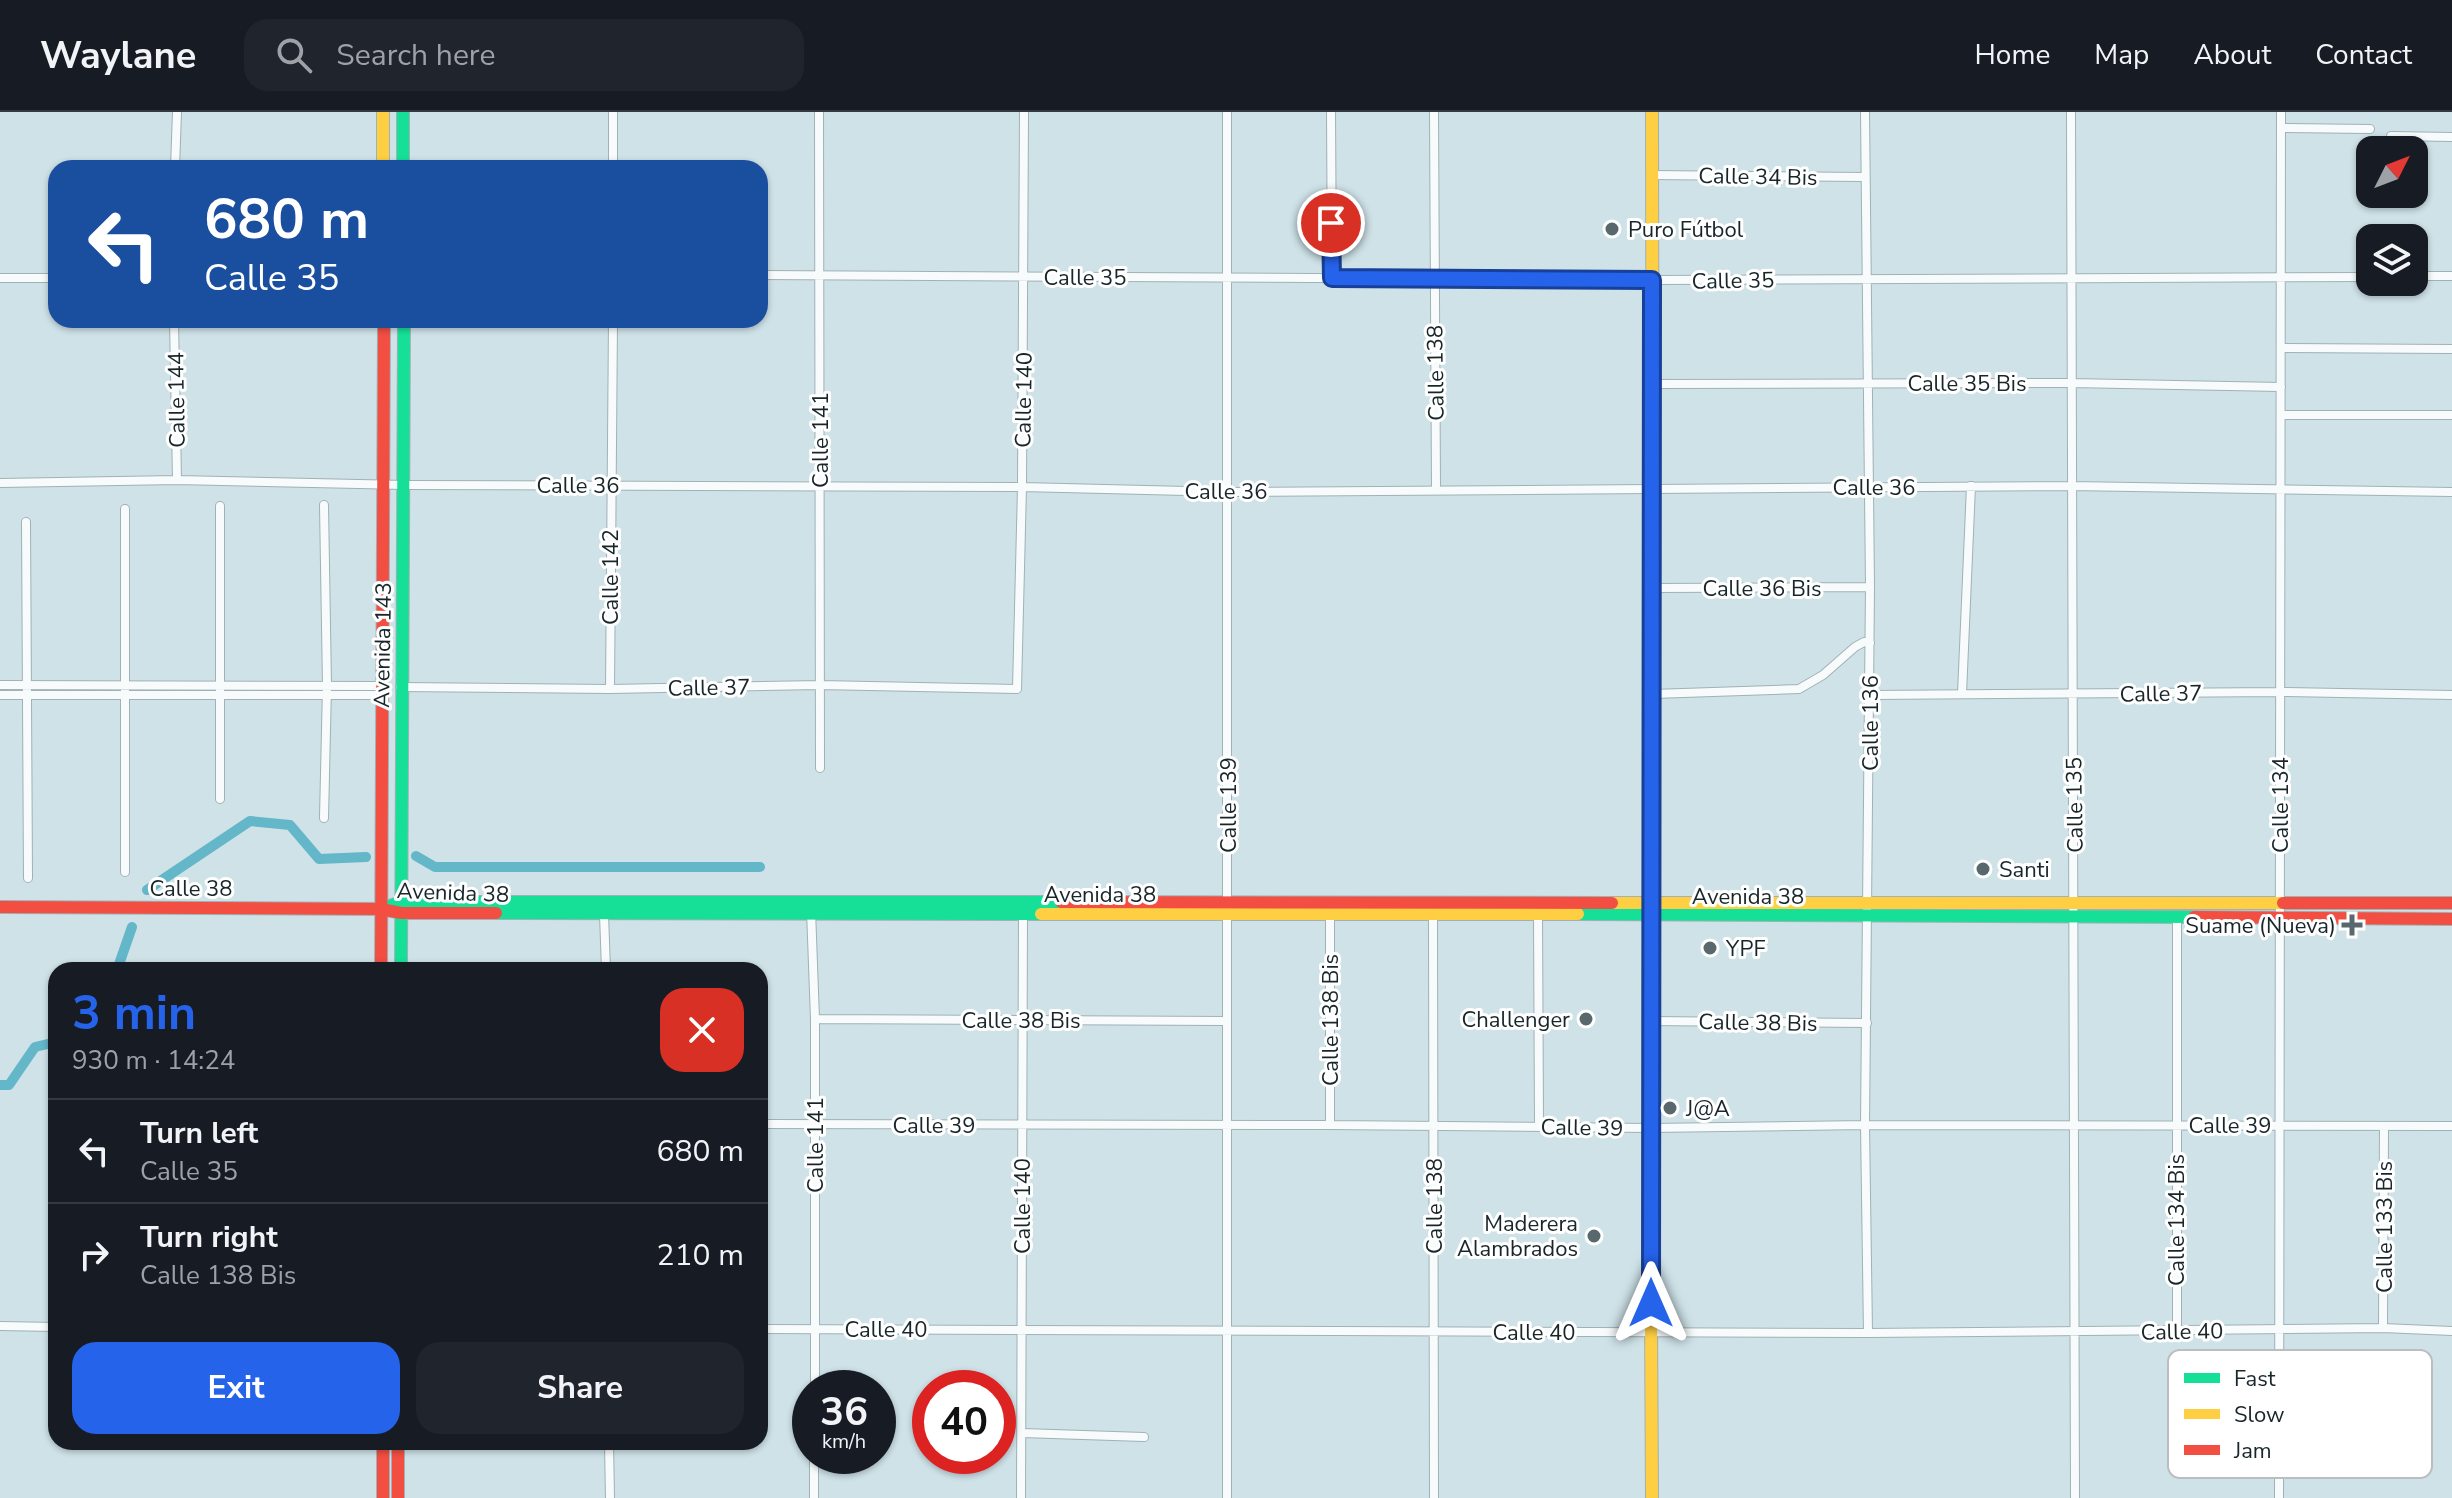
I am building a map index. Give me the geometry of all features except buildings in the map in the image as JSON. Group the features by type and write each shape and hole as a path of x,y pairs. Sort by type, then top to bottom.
{"main road":[{"path":"383,112 383,160"},
{"path":"403,112 403,160"},
{"path":"1652,112 1652,1498"},
{"name":"Avenida 143","path":"381,962 384,328"},
{"name":"Avenida 143","path":"401,962 404,328"},
{"name":"Avenida 38","path":"401,908 604,914 811,908 1023,914 1228,908 1330,915 1538,915 1868,901 2279,911 2452,919"},
{"name":"Avenida 38","path":"381,909 1653,908 1868,916 2075,908 2177,916 2452,903"},
{"name":"Calle 38","path":"0,907 381,909"},
{"path":"383,1450 383,1498"},
{"path":"398,1450 398,1498"}],"street":[{"path":"175,160 177,112"},
{"path":"613,112 613,160"},
{"name":"Calle 141","path":"819,112 820,768"},
{"name":"Calle 140","path":"1017,689 1022,487 1024,112"},
{"name":"Calle 139","path":"1227,112 1227,1498"},
{"path":"1331,112 1332,278"},
{"name":"Calle 138","path":"1434,112 1436,490"},
{"name":"Calle 136","path":"1865,112 1870,486 1865,1125 1868,1333"},
{"name":"Calle 135","path":"2071,112 2075,1498"},
{"name":"Calle 134","path":"2278,1350 2281,112"},
{"path":"2281,128 2370,129"},
{"path":"2428,137 2452,137"},
{"name":"Calle 34 Bis","path":"1651,175 1865,177"},
{"name":"Calle 35","path":"768,275 1433,280 2356,277"},
{"path":"2428,276 2452,276"},
{"path":"0,278 48,278"},
{"name":"Calle 144","path":"174,328 177,480"},
{"name":"Calle 142","path":"610,689 613,328"},
{"path":"2281,348 2452,349"},
{"name":"Calle 35 Bis","path":"1653,384 2071,383 2281,387"},
{"path":"2281,415 2452,415"},
{"name":"Calle 36","path":"0,483 177,480 384,485 1022,487 1228,492 2071,486 2452,492"},
{"path":"1962,694 1971,486"},
{"path":"324,505 327,691 324,818"},
{"path":"220,506 220,799"},
{"path":"125,509 125,872"},
{"path":"26,522 28,878"},
{"name":"Calle 36 Bis","path":"1653,588 1870,587"},
{"path":"1653,694 1799,689 1823,675 1855,647 1870,643"},
{"path":"0,685 27,691"},
{"name":"Calle 37","path":"400,687 610,689 820,685 1017,689"},
{"path":"0,695 27,691 383,691"},
{"name":"Calle 37","path":"1870,695 2281,692 2452,695"},
{"name":"Calle 141","path":"811,908 815,1019 815,1370"},
{"path":"604,914 606,962"},
{"name":"Calle 140","path":"1021,1498 1023,914"},
{"name":"Calle 138 Bis","path":"1330,915 1330,1125"},
{"name":"Calle 138","path":"1433,915 1434,1498"},
{"path":"1538,915 1539,1126"},
{"name":"Calle 134 Bis","path":"2177,916 2177,1331"},
{"name":"Calle 38 Bis","path":"815,1019 1227,1021"},
{"name":"Calle 38 Bis","path":"1650,1021 1867,1023"},
{"name":"Calle 39","path":"768,1124 1650,1128 1865,1125 2452,1126"},
{"name":"Calle 133 Bis","path":"2383,1328 2384,1126"},
{"path":"0,1326 48,1327"},
{"name":"Calle 40","path":"768,1329 1868,1333 2383,1328 2452,1331"},
{"path":"1022,1433 1144,1437"},
{"path":"609,1450 610,1498"},
{"path":"814,1474 814,1498"},
{"name":"Calle 134","path":"2279,1478 2279,1498"}],"waterway":[{"path":"147,890 250,821 290,825 319,859 366,857"},
{"path":"416,856 435,867 760,867"},
{"path":"120,962 132,927"},
{"path":"0,1085 9,1085 35,1047 48,1044"}],"traffic: fast":[{"path":"403,112 403,160"},
{"path":"401,962 404,328"},
{"path":"1651,1313 1653,722"},
{"path":"381,909 401,902 1061,902"},
{"path":"496,913 1041,914"},
{"path":"1578,914 2194,917"}],"traffic: slow":[{"path":"383,112 383,160"},
{"path":"1652,112 1653,722"},
{"path":"1612,903 2283,903"},
{"path":"1041,914 1578,914"},
{"path":"1651,1313 1652,1498"}],"traffic: jam":[{"path":"381,962 384,328"},
{"path":"1061,902 1612,903"},
{"path":"2283,903 2452,903"},
{"path":"0,907 381,909 401,913 496,913"},
{"path":"2194,917 2452,919"},
{"path":"383,1450 383,1498"},
{"path":"398,1450 398,1498"}],"place":[{"name":"Puro Fútbol","path":"1612,229"},
{"name":"Santi","path":"1983,869"},
{"name":"Suame (Nueva)","path":"2352,925"},
{"name":"YPF","path":"1710,948"},
{"name":"Challenger","path":"1586,1019"},
{"name":"J@A","path":"1670,1108"},
{"name":"Maderera Alambrados","path":"1594,1236"}],"route":[{"path":"1331,223 1332,278 1652,280 1651,1303"}]}
